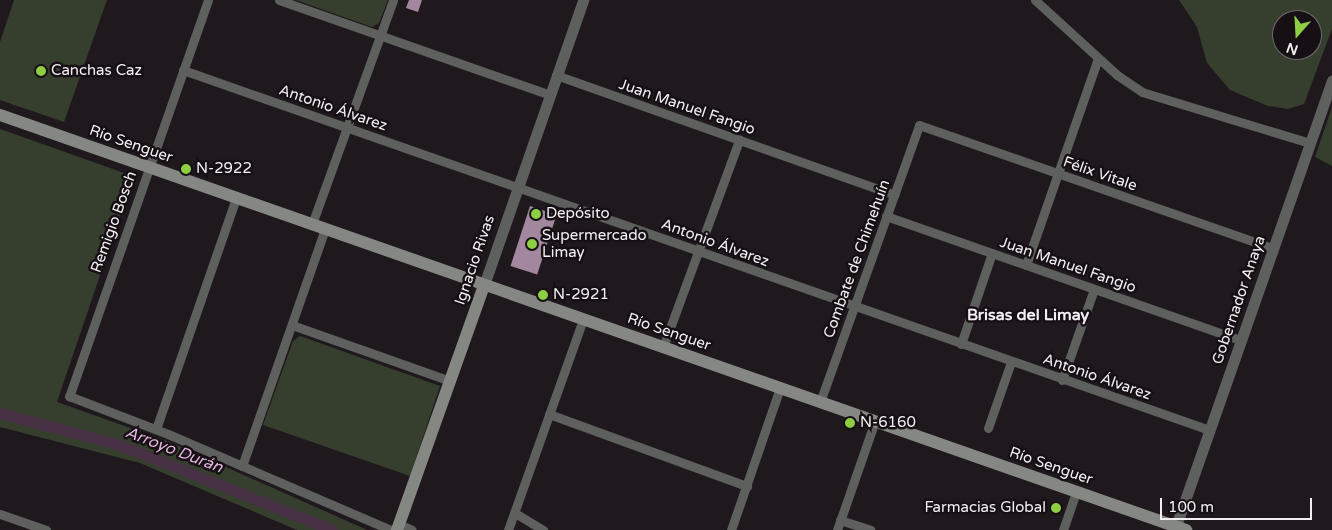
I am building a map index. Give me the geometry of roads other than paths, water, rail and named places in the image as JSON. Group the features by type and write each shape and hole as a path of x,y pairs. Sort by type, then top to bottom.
{"main road":[{"name":"Río Senguer","path":"0,115 1179,529"},
{"name":"Ignacio Rivas","path":"396,528 484,284"}],"street":[{"name":"Remigio Bosch","path":"156,429 69,396 208,0"},
{"path":"279,0 550,95"},
{"path":"312,224 393,0"},
{"name":"Ignacio Rivas","path":"484,284 582,0"},
{"path":"1034,0 1125,81 1160,100 1310,143"},
{"path":"1026,265 1098,58"},
{"name":"Antonio Álvarez","path":"183,70 1209,430"},
{"name":"Juan Manuel Fangio","path":"556,75 894,195"},
{"name":"Gobernador Anaya","path":"1179,529 1209,430 1332,81"},
{"name":"Félix Vitale","path":"919,125 1273,248"},
{"name":"Combate de Chimehuín","path":"820,402 919,125"},
{"path":"663,347 739,140"},
{"path":"236,198 156,429 396,528 412,530"},
{"name":"Juan Manuel Fangio","path":"886,216 1241,340"},
{"path":"242,466 325,229"},
{"path":"961,344 992,253"},
{"path":"1062,380 1094,289"},
{"path":"508,530 583,319"},
{"path":"292,325 450,381"},
{"path":"988,428 1011,362"},
{"path":"732,530 780,388"},
{"path":"549,414 747,486"},
{"path":"837,530 874,421"},
{"path":"1063,530 1076,492"},
{"path":"514,513 543,530"},
{"path":"0,514 46,530"},
{"path":"840,520 870,530"}],"waterway":[{"name":"Arroyo Durán","path":"0,413 120,445 332,530"}],"place":[{"name":"Canchas Caz","path":"41,71"},
{"name":"N-2922","path":"186,169"},
{"name":"Depósito","path":"536,214"},
{"name":"Supermercado Limay","path":"532,244"},
{"name":"N-2921","path":"543,295"},
{"name":"N-6160","path":"850,423"},
{"name":"Farmacias Global","path":"1056,508"}],"district":[{"name":"Brisas del Limay","path":"1028,315"}]}
